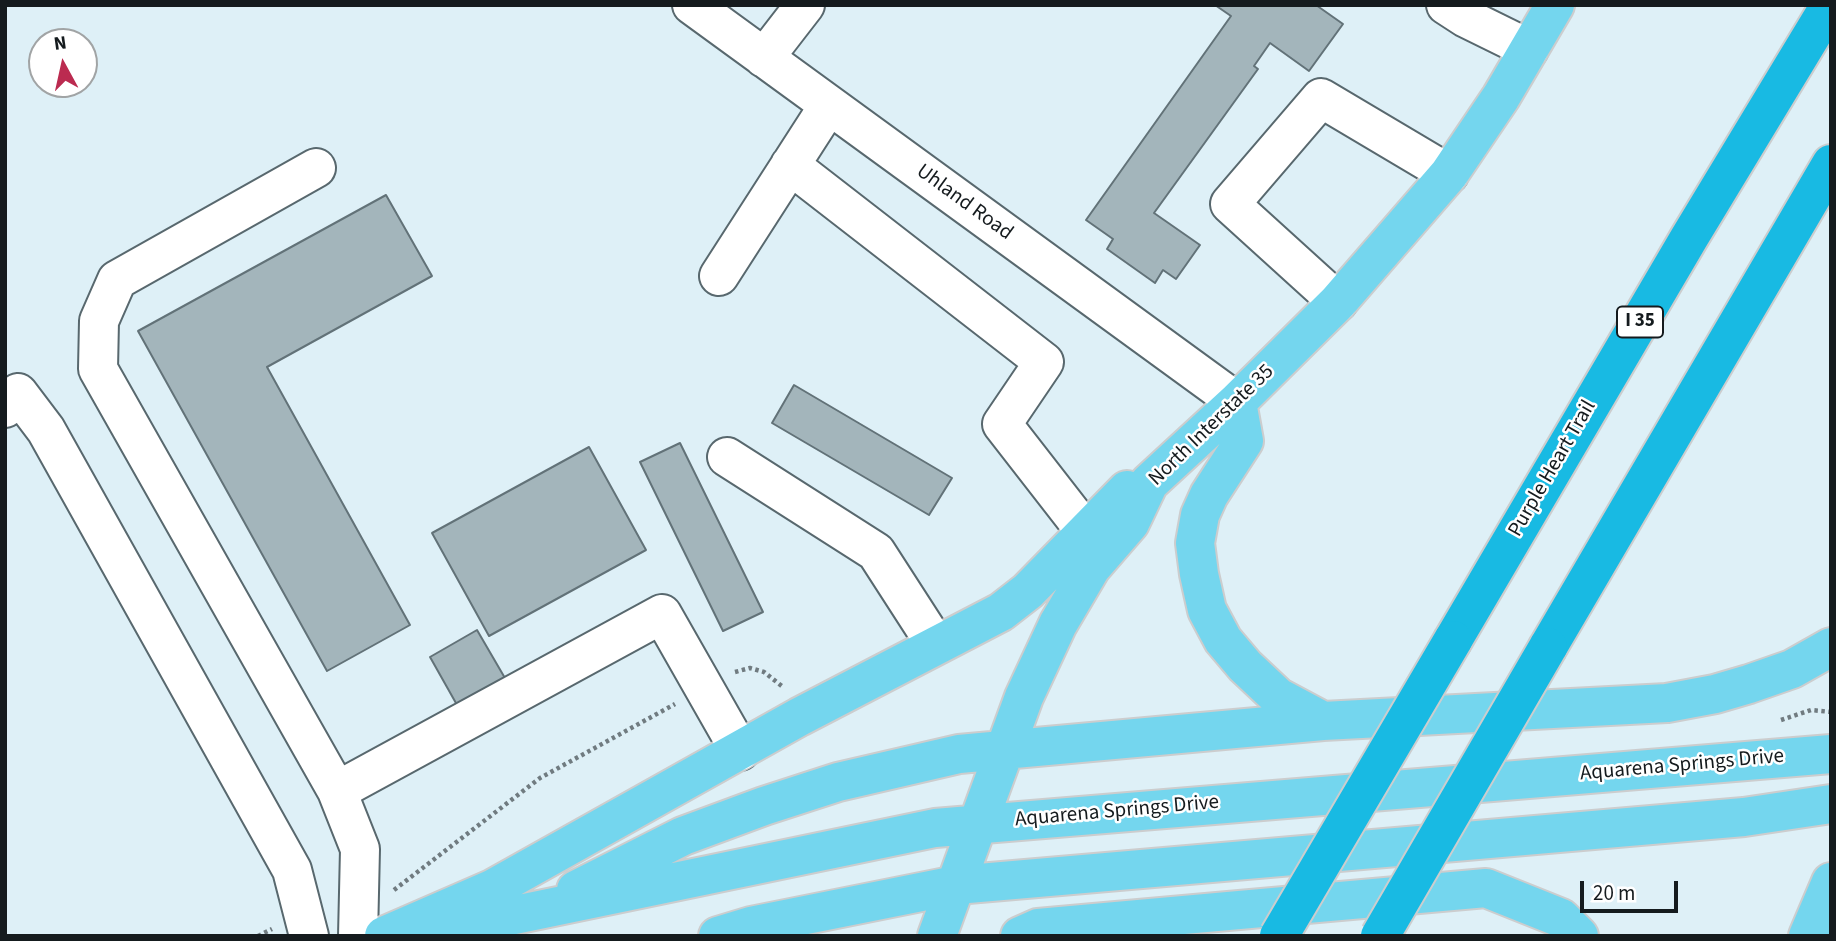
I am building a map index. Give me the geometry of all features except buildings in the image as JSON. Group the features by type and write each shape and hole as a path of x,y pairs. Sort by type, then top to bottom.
{"highway":[{"name":"Purple Heart Trail","path":"1279,936 1689,238 1830,5"},
{"path":"1380,936 1831,164"}],"main road":[{"name":"North Interstate 35","path":"937,936 1024,697 1058,624 1091,568 1130,523 1149,483 1237,402 1338,302 1448,174 1502,97 1556,5"},
{"path":"1237,402 1244,441 1209,495 1200,516 1195,544 1206,610 1223,640 1270,690 1323,721"},
{"path":"384,936 492,889 740,751 1001,612 1019,598 1128,489 1149,483"},
{"path":"495,936 533,911 683,836 838,782 959,754 1323,721 1667,704 1749,684 1792,669 1831,647"},
{"name":"Aquarena Springs Drive","path":"413,936 935,828 1831,754"},
{"path":"718,936 751,926 956,885 1744,817 1831,804"},
{"path":"1808,936 1831,882"},
{"path":"1020,936 1038,928 1486,888 1561,918 1580,936"}],"street":[{"name":"Uhland Road","path":"692,5 1237,402"},
{"path":"764,58 805,5"},
{"path":"1446,5 1466,18 1530,49"},
{"path":"1338,302 1230,204 1312,108 1321,98 1448,174"},
{"path":"719,275 829,105"},
{"path":"790,165 1044,362 1002,424 1086,532"},
{"path":"316,168 117,280 99,321 98,369 337,791 360,849 358,936"},
{"path":"5,408 18,393 46,430 292,870 309,936"},
{"path":"727,457 876,552 936,645"},
{"path":"337,791 662,614 740,751"}],"path":[{"path":"730,674 750,668 764,672 780,683 786,691"},
{"path":"392,891 540,778 679,702"}]}
